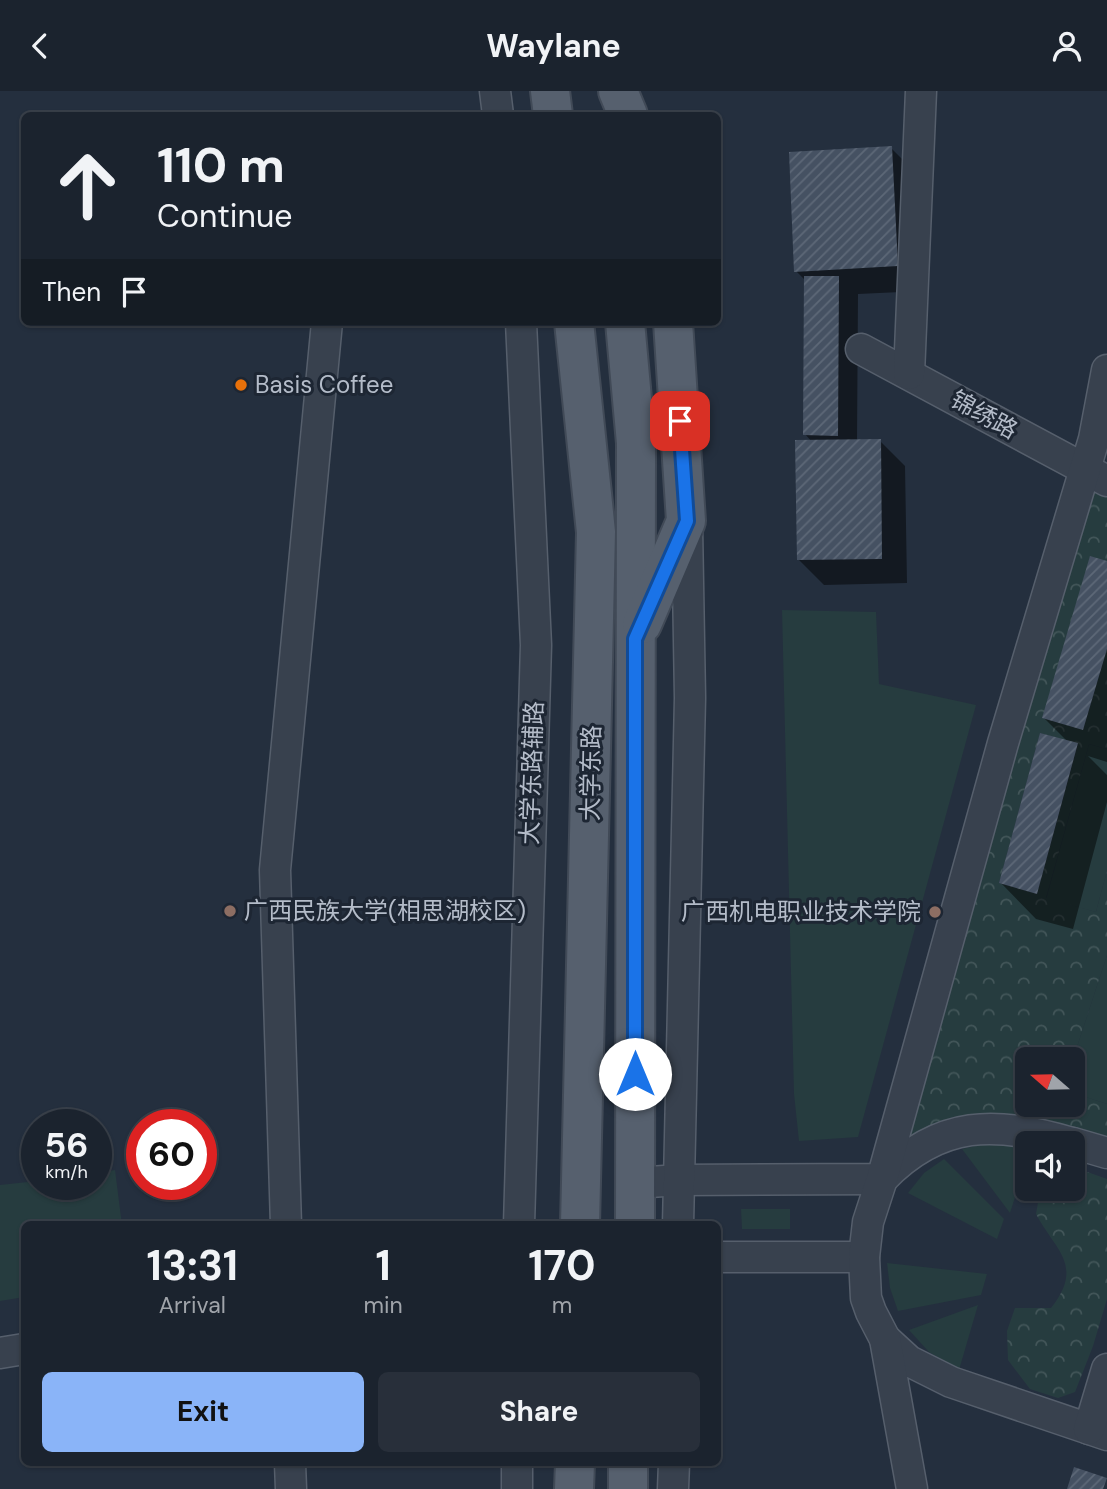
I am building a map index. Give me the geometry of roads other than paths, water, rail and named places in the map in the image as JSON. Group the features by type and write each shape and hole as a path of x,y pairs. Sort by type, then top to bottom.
{"main road":[{"path":"550,91 553,112"},
{"path":"603,91 606,112"},
{"path":"618,91 627,112"},
{"path":"642,91 643,112"},
{"name":"大学东路","path":"575,326 596,532 580,1221"},
{"name":"大学东路","path":"625,326 636,443 635,1221"},
{"path":"635,639 687,521 673,326"},
{"path":"574,1489 575,1466"},
{"path":"628,1466 628,1489"}],"street":[{"path":"495,91 498,112"},
{"path":"909,374 921,91"},
{"path":"286,1221 275,870 327,326"},
{"name":"大学东路辅路","path":"519,1221 536,645 521,326"},
{"name":"锦绣路","path":"861,349 1096,476"},
{"path":"912,1489 885,1339 866,1299 864,1257 868,1221 1003,743 1096,476 1094,439 1107,370"},
{"path":"678,1221 690,698 687,521"},
{"path":"635,1183 679,1180 882,1179 917,1148 944,1136 973,1129 1024,1131"},
{"path":"1085,1147 1107,1153"},
{"path":"721,1257 864,1257"},
{"path":"885,1339 909,1361 951,1382 1098,1432 1107,1370"},
{"path":"0,1353 21,1350"},
{"path":"290,1466 291,1489"},
{"path":"517,1466 517,1489"},
{"path":"673,1489 674,1466"}],"place":[{"name":"Basis Coffee","path":"241,385"},
{"name":"广西民族大学(相思湖校区)","path":"230,911"},
{"name":"广西机电职业技术学院","path":"935,912"}]}
